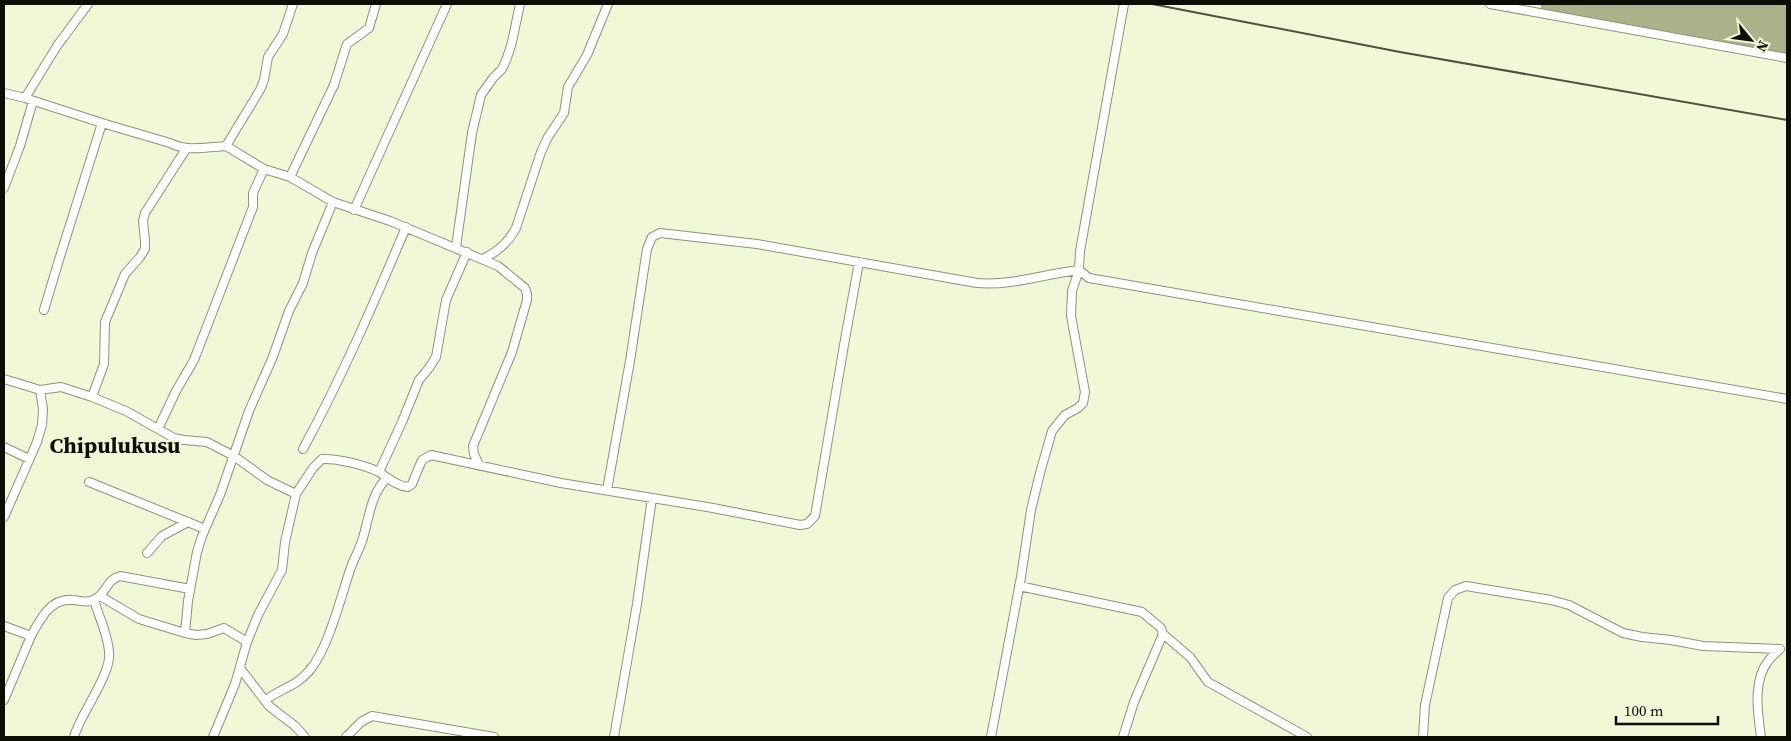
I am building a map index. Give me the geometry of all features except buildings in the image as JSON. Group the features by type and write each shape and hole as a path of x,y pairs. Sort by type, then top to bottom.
{"street":[{"path":"4,188 20,146 29,99 57,46 88,4"},
{"path":"226,146 260,90 264,80 268,57 288,24 293,4"},
{"path":"290,177 334,85 347,44 368,28 376,4"},
{"path":"354,210 447,4"},
{"path":"456,247 472,132 481,94 492,78 502,69 507,58 520,4"},
{"path":"483,259 496,252 511,237 516,228 548,137 564,113 568,87 587,55 608,4"},
{"path":"991,737 1031,510 1052,431 1065,415 1078,408 1084,400 1085,392 1071,316 1072,291 1079,270 1082,239 1124,4"},
{"path":"1490,4 1787,58"},
{"path":"4,93 29,99 102,124 186,149 226,146 264,170 290,177 333,202 406,227 498,266 525,288 528,294 512,352 473,446 479,466"},
{"path":"44,310 102,124"},
{"path":"92,397 104,364 104,322 125,274 140,257 144,249 143,221 146,213 186,149"},
{"path":"158,429 176,391 194,360 253,206 254,193 264,170"},
{"path":"186,633 190,589 197,552 249,411 272,359 289,311 303,283 312,253 333,202"},
{"path":"303,449 330,399 364,326 406,227"},
{"path":"607,490 630,361 646,249 652,237 660,233 757,244 977,283 993,284 1022,281 1054,273 1079,270 1089,278 1120,284 1264,309 1323,317 1698,385 1787,399"},
{"path":"378,472 419,380 436,357 446,300 467,252"},
{"path":"212,737 240,668 258,615 282,570 285,542 296,494 312,468 322,459 361,466 408,487 416,477 422,460 431,455 561,483 713,508 800,525 807,524 816,516 859,262"},
{"path":"4,379 40,390 60,387 92,397 126,411 174,438 207,442 234,456 268,480 296,494"},
{"path":"4,517 42,425 43,409 40,390"},
{"path":"4,447 29,458"},
{"path":"266,700 301,680 311,669 318,657 362,541 378,488 387,478"},
{"path":"89,482 205,529"},
{"path":"614,737 637,604 652,498"},
{"path":"147,553 162,536 188,522"},
{"path":"4,700 31,636 48,610 56,602 72,600 86,603 97,598 110,581 120,576 190,589"},
{"path":"1019,586 1142,612 1161,628 1163,634 1190,657 1208,682 1307,737"},
{"path":"1424,737 1425,705 1448,598 1455,590 1466,586 1569,605 1624,633 1642,637 1702,646 1784,649"},
{"path":"97,598 139,619 186,633 196,635 207,634 224,628 248,642"},
{"path":"74,737 110,658 97,598"},
{"path":"4,626 31,636"},
{"path":"1123,737 1134,702 1163,634"},
{"path":"1761,737 1758,714 1759,685 1768,661 1784,649"},
{"path":"240,668 274,711 305,737"},
{"path":"346,737 361,722 372,716 494,737"}],"green space":[{"path":"1540,4 1787,4 1787,62 1544,17"}],"railway":[{"path":"1152,4 1400,52 1787,120"}],"district":[{"name":"Chipulukusu","path":"115,445"}]}
